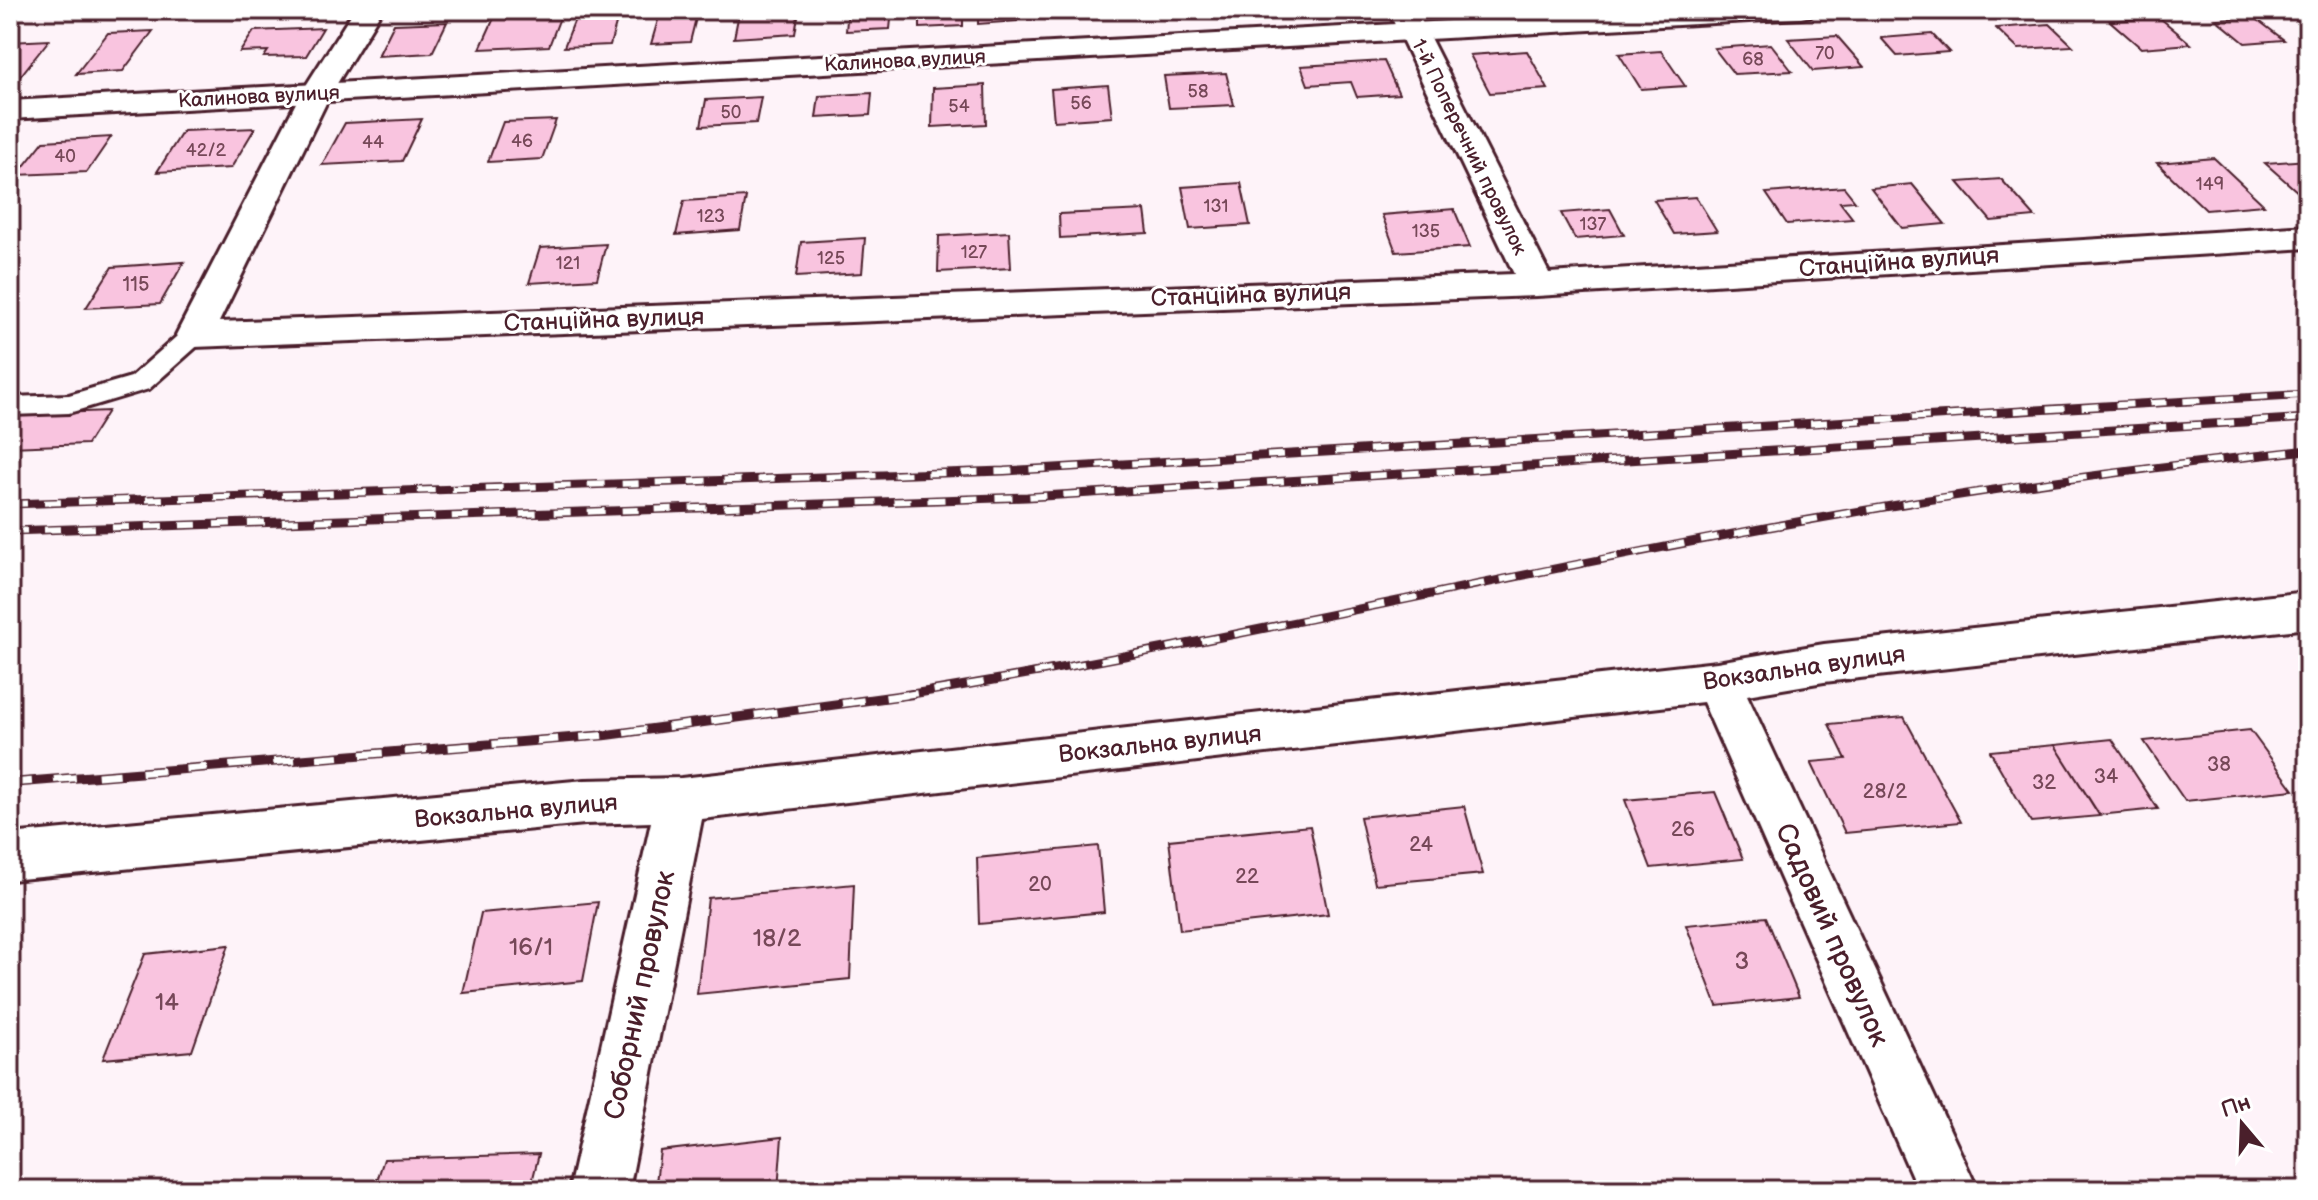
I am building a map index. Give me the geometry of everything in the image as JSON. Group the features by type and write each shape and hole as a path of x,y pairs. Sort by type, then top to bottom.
{"street":[{"path":"194,335 315,95 368,10"},
{"name":"Калинова вулиця","path":"10,110 315,95 1407,21 1801,10"},
{"name":"1-й Поперечний провулок","path":"1407,21 1537,285"},
{"name":"Станційна вулиця","path":"194,335 1537,285 2308,237"},
{"name":"Вокзальна вулиця","path":"10,857 585,802 681,800 1717,681 1824,663 2308,610"},
{"name":"Садовий провулок","path":"1717,681 1948,1190"},
{"name":"Соборний провулок","path":"599,1190 681,800"}],"lane":[{"path":"10,406 69,404 140,383 194,335"}],"building":[{"path":"661,10 698,10 690,42 651,44"},
{"path":"799,10 795,34 734,38 739,13"},
{"path":"848,10 892,10 890,29 846,31"},
{"path":"920,10 963,10 963,26 920,28"},
{"path":"978,10 1017,10 1017,21 978,24"},
{"path":"1082,10 1133,10 1134,16 1083,19"},
{"path":"561,15 549,46 480,49 494,18"},
{"path":"618,17 610,45 564,47 575,19"},
{"path":"2254,17 2284,40 2245,43 2216,19"},
{"path":"2160,18 2191,44 2141,48 2110,21"},
{"path":"447,22 432,53 378,56 394,24"},
{"path":"2050,24 2073,46 2018,49 1996,28"},
{"path":"323,28 306,56 264,57 268,51 240,52 254,31"},
{"path":"153,31 123,71 76,74 108,33"},
{"path":"1932,34 1949,52 1897,56 1881,38"},
{"path":"1837,36 1864,67 1813,71 1788,39"},
{"path":"49,40 18,79 10,79 10,42"},
{"path":"1771,44 1792,71 1734,74 1714,48"},
{"path":"1527,51 1548,89 1490,93 1470,55"},
{"path":"1661,51 1685,86 1641,89 1619,54"},
{"path":"1384,61 1399,94 1357,97 1351,82 1308,85 1301,66"},
{"path":"1226,73 1234,105 1169,108 1164,76"},
{"path":"985,85 986,124 932,127 933,88"},
{"path":"1108,85 1112,117 1054,121 1051,89"},
{"path":"872,93 870,115 816,118 819,96"},
{"path":"761,97 756,123 701,126 706,100"},
{"path":"422,119 402,161 322,165 345,123"},
{"path":"556,120 542,159 488,162 503,122"},
{"path":"255,128 231,168 157,172 183,131"},
{"path":"111,137 87,172 17,175 44,141"},
{"path":"2214,158 2264,205 2206,210 2157,163"},
{"path":"2308,160 2308,201 2265,163"},
{"path":"2001,179 2035,217 1991,221 1958,182"},
{"path":"1241,183 1250,225 1190,229 1182,187"},
{"path":"1912,184 1945,224 1902,228 1871,188"},
{"path":"1844,187 1855,201 1840,202 1853,219 1787,224 1766,193"},
{"path":"746,197 740,230 676,235 684,201"},
{"path":"1696,197 1717,231 1674,234 1654,200"},
{"path":"1454,209 1470,247 1396,252 1382,215"},
{"path":"1610,209 1624,235 1575,239 1561,213"},
{"path":"1145,210 1148,233 1060,238 1059,214"},
{"path":"1009,232 1011,268 938,272 939,236"},
{"path":"865,238 862,273 796,277 801,242"},
{"path":"606,244 597,279 529,283 540,248"},
{"path":"184,262 160,304 86,308 112,267"},
{"path":"108,411 87,444 10,447 10,415"},
{"path":"1904,717 1961,822 1845,833 1811,762 1846,759 1829,724"},
{"path":"2250,730 2294,790 2185,801 2144,741"},
{"path":"2112,739 2158,809 2099,815 2055,745"},
{"path":"2055,745 2100,816 2031,822 1990,751"},
{"path":"1715,792 1743,859 1651,868 1625,800"},
{"path":"1464,806 1483,874 1375,884 1360,817"},
{"path":"1310,826 1328,914 1180,930 1169,840"},
{"path":"1098,846 1104,912 979,924 977,858"},
{"path":"854,884 850,979 697,994 708,898"},
{"path":"598,902 583,981 463,993 481,913"},
{"path":"1766,917 1799,997 1717,1006 1686,925"},
{"path":"229,945 192,1051 103,1059 145,954"},
{"path":"782,1137 778,1190 655,1190 660,1151"},
{"path":"539,1154 530,1190 374,1190 384,1159"}],"railway":[{"path":"10,504 1004,471 2308,394"},
{"path":"10,531 1027,497 2308,418"},
{"path":"908,695 1126,656 1803,521 2055,481 2308,450"},
{"path":"908,695 913,694"},
{"path":"10,783 607,735 908,695"},
{"path":"900,696 908,695"}]}
